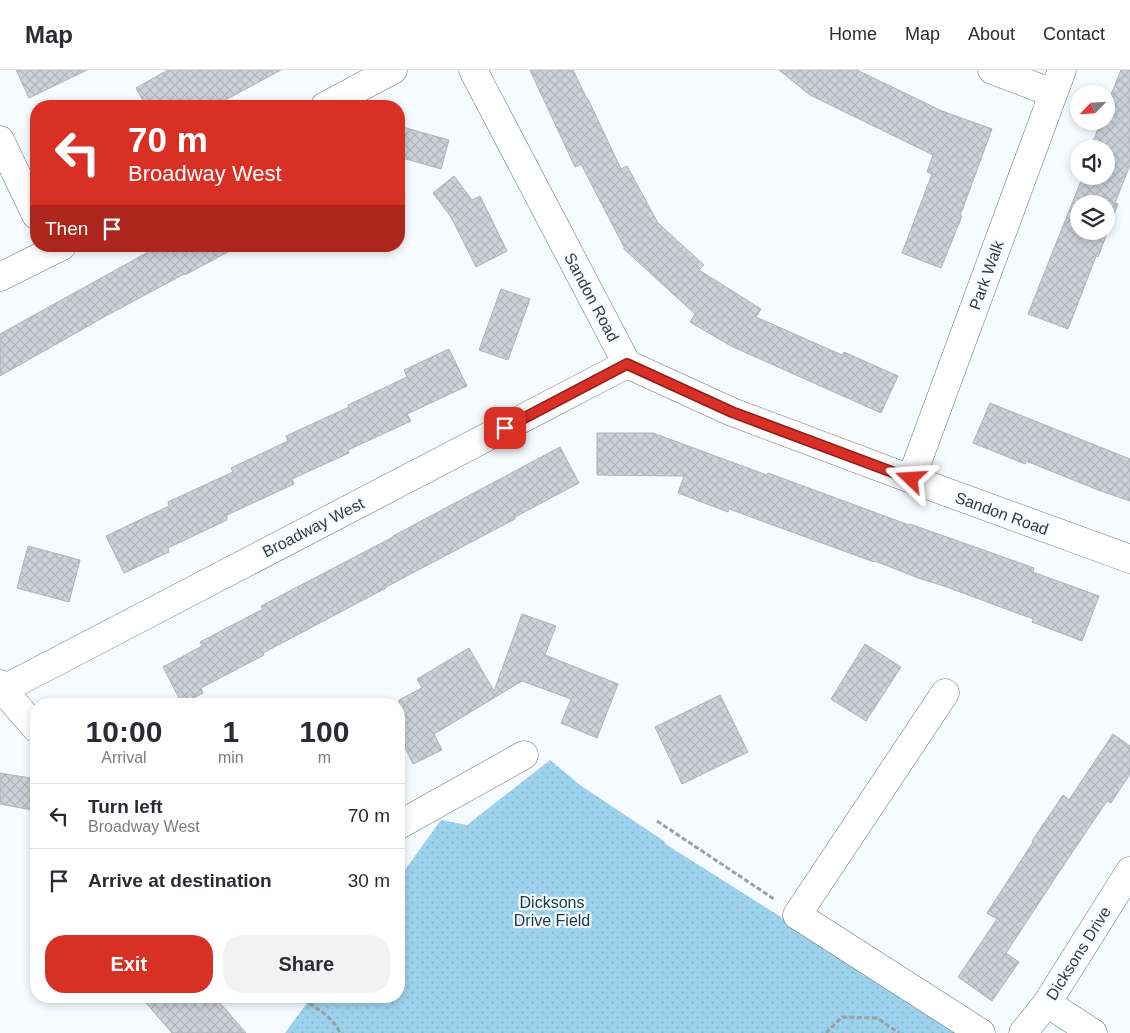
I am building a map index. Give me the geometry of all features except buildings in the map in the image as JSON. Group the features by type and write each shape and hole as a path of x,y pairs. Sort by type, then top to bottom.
{"street":[{"path":"336,100 393,70"},
{"name":"Sandon Road","path":"473,70 627,364 732,412 1130,560"},
{"path":"992,70 1058,82"},
{"name":"Park Walk","path":"911,479 1058,82"},
{"path":"0,140 30,202"},
{"path":"0,277 48,252"},
{"name":"Broadway West","path":"1,688 627,364"},
{"path":"1,688 30,721"},
{"path":"945,694 798,915 981,1033"},
{"path":"405,822 524,755"},
{"name":"Dicksons Drive","path":"1023,1033 1047,1003 1130,871"},
{"path":"1047,1003 1093,1033"}],"path":[{"path":"657,821 798,915"},
{"path":"308,1003 331,1019 340,1033"},
{"path":"826,1033 842,1017 877,1018 898,1033"}],"green space":[{"name":"Dicksons Drive Field","path":"550,760 580,785 664,841 667,845 965,1033 285,1033 307,1003 405,1003 405,870 441,820 467,825"}],"route":[{"path":"505,428 627,364 732,412 911,479"}]}
